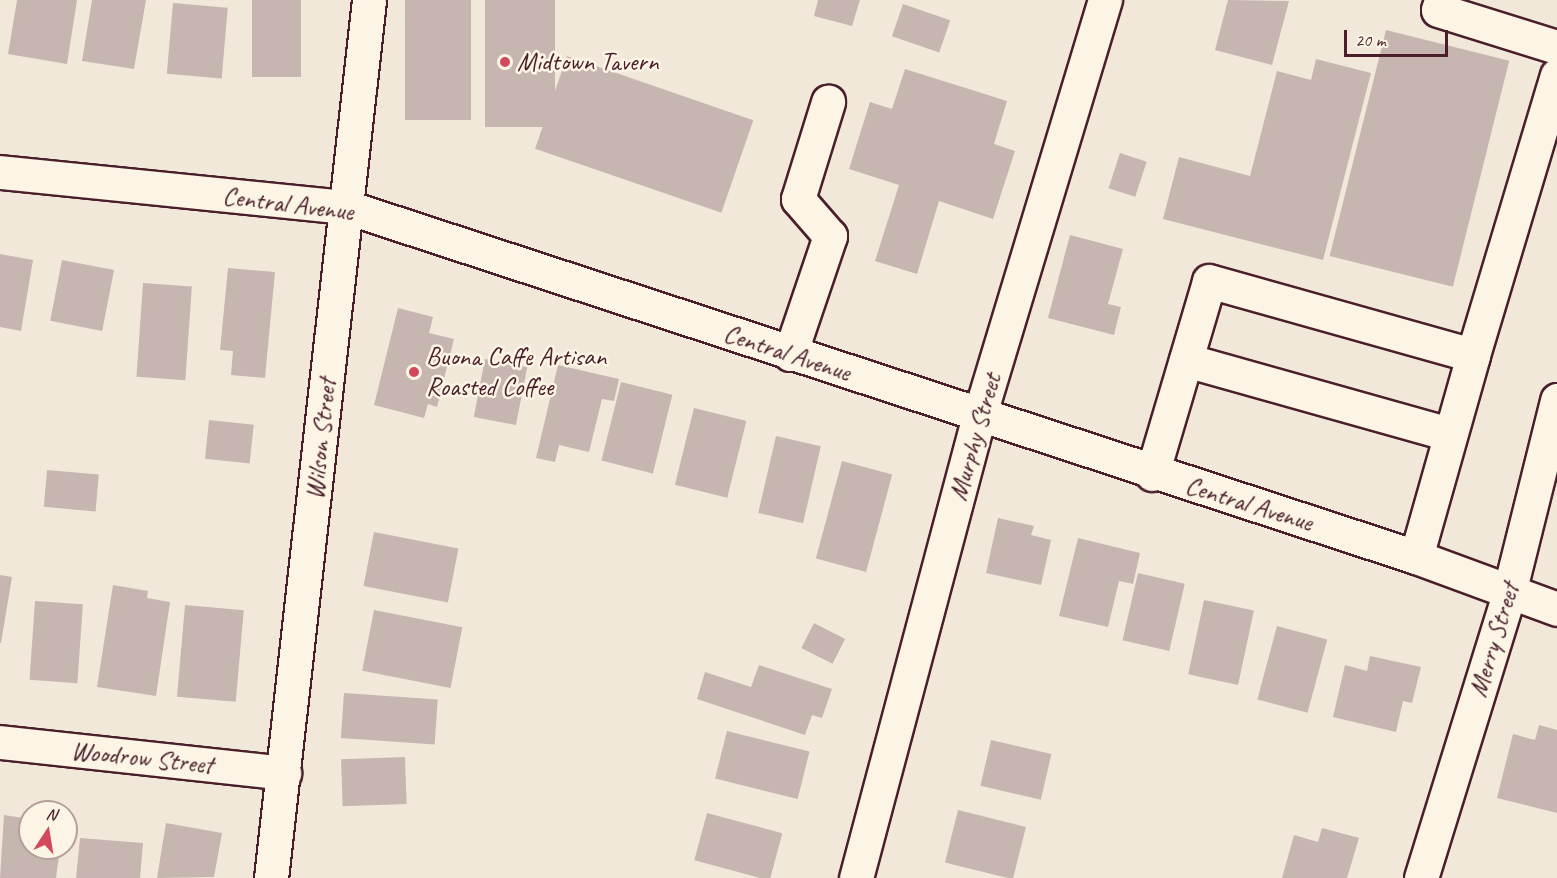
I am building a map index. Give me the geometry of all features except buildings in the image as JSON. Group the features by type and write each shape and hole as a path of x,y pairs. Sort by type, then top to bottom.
{"street":[{"name":"Wilson Street","path":"271,878 369,0"},
{"name":"Murphy Street","path":"856,878 980,417 1105,0"},
{"path":"1441,0 1438,10 1557,47"},
{"path":"1416,557 1473,355 1557,75"},
{"path":"790,354 830,236 798,199 828,102"},
{"name":"Central Avenue","path":"0,172 347,207 1152,474 1416,557 1557,609"},
{"path":"1152,474 1209,281 1473,355"},
{"path":"1186,360 1450,434"},
{"name":"Merry Street","path":"1421,878 1509,593 1557,400"},
{"name":"Woodrow Street","path":"0,742 284,773"}],"place":[{"name":"Midtown Tavern","path":"505,62"},
{"name":"Buona Caffe Artisan Roasted Coffee","path":"414,372"}]}
